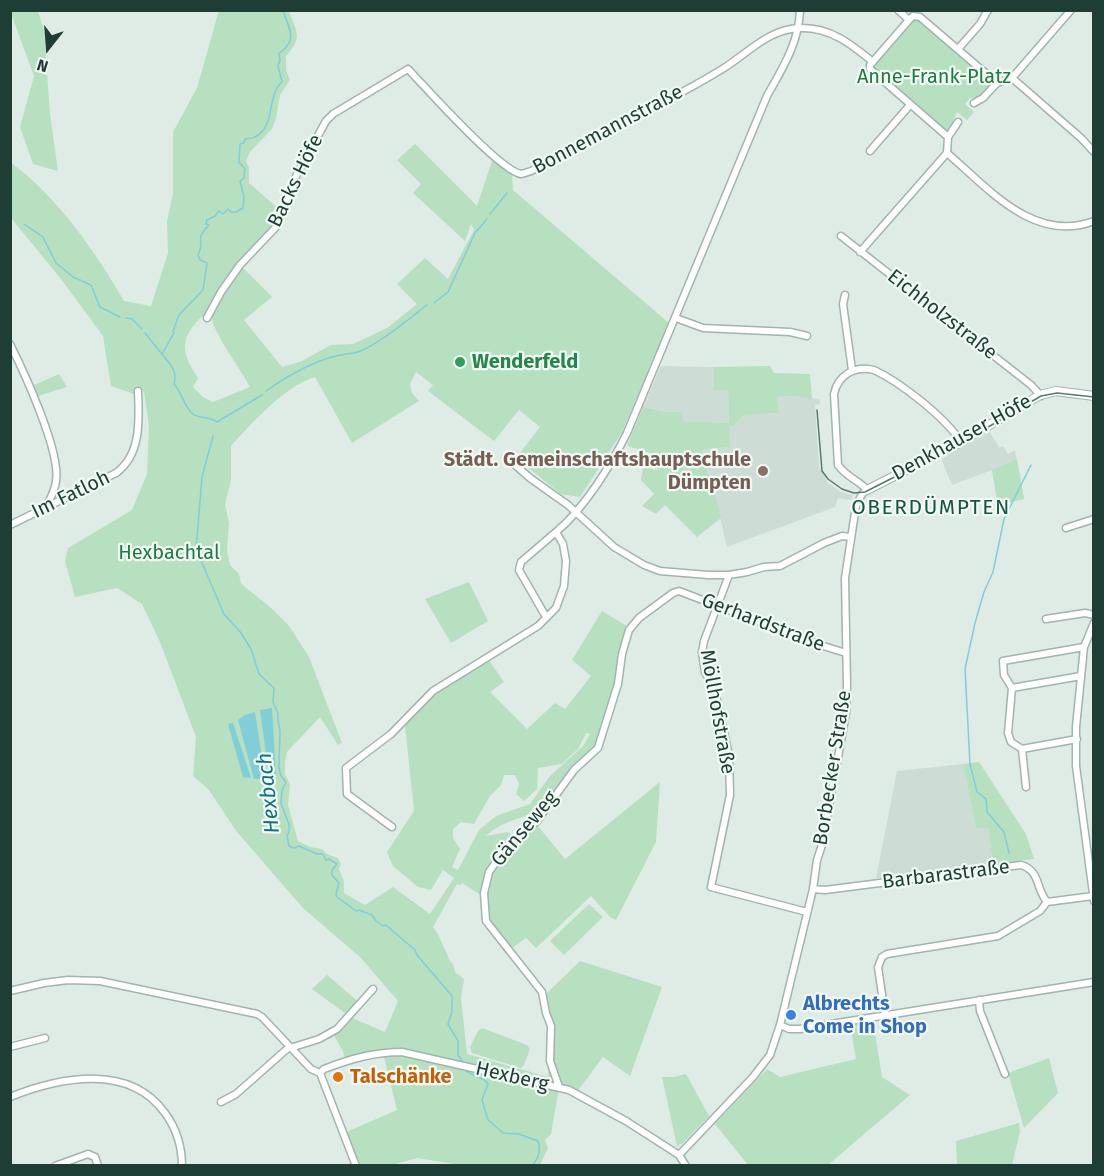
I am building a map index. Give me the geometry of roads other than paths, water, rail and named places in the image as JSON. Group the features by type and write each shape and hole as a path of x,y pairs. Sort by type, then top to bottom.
{"street":[{"path":"546,617 519,570 521,562 577,513 623,442 767,96 792,50 800,10"},
{"path":"898,10 909,20"},
{"path":"958,50 980,24 988,10"},
{"path":"974,104 997,83 1012,78 1071,10"},
{"path":"948,137 870,69 873,62 909,20 913,16 920,17 997,83"},
{"path":"798,28 819,29 841,37 873,62"},
{"name":"Bonnemannstraße","path":"408,69 484,148 510,170 521,174 724,68 770,36 782,30 798,28"},
{"name":"Backs Höfe","path":"207,318 220,292 240,266 278,226 297,174 326,121 333,114 408,69"},
{"path":"1012,78 1094,152"},
{"path":"870,152 910,105"},
{"path":"860,252 947,153 948,137 958,122"},
{"path":"947,153 1025,217 1048,225 1065,227 1094,221"},
{"name":"Eichholzstraße","path":"841,236 1031,385 1040,395"},
{"path":"845,295 843,304 852,370"},
{"path":"676,318 703,328 790,332 807,336"},
{"path":"10,344 38,406 56,469 56,482 45,508"},
{"path":"867,490 861,483 842,471 838,461 834,394 838,382 852,370 867,368 880,373 919,400 952,428 961,441"},
{"name":"Im Fatloh","path":"10,525 116,474 126,464 138,432 138,391"},
{"name":"Denkhauser Höfe","path":"867,490 961,441 1040,395 1056,392 1094,396"},
{"path":"506,457 577,513 614,547 644,564 670,573 729,575 780,566 824,543 842,536 850,537"},
{"name":"Borbecker Straße","path":"679,1155 760,1069 770,1055 780,1025 813,889 813,878 822,845 846,713 844,592 850,537 858,502 867,490"},
{"path":"1066,528 1094,519"},
{"path":"392,827 348,794 346,768 391,734 433,691 538,626 556,608 564,586 566,561 556,532"},
{"name":"Möllhofstraße","path":"729,575 704,640 702,652 705,672 715,691 729,756 730,795 711,887 807,912"},
{"name":"Gerhardstraße","path":"679,591 846,653"},
{"name":"Gänseweg","path":"559,1087 550,1061 551,1026 543,995 486,921 483,906 486,883 500,856 537,821 574,770 598,748 618,684 622,654 629,630 639,618 679,591"},
{"path":"1046,619 1085,613 1094,615"},
{"path":"1094,623 1084,646 1076,766 1094,901"},
{"path":"1077,739 1022,749 1011,742 1008,733 1012,688 1004,675 1003,661 1084,646"},
{"path":"1012,688 1081,676"},
{"path":"1022,749 1026,787"},
{"name":"Barbarastraße","path":"813,889 825,890 1021,865 1031,869 1035,874 1041,896 1047,902"},
{"path":"885,1015 878,967 882,957 887,954 998,936 1040,911 1047,902 1093,896"},
{"path":"10,991 68,980 109,982 260,1015 311,1069 320,1073 356,1166"},
{"path":"780,1025 789,1029 801,1029 1094,982"},
{"path":"221,1102 236,1094 284,1051 332,1033 373,989"},
{"path":"979,1000 980,1011 1005,1074"},
{"path":"10,1047 45,1038"},
{"name":"Hexberg","path":"320,1073 324,1069 345,1061 385,1052 416,1054 559,1087 578,1093 626,1121 679,1155 686,1166"},
{"path":"10,1097 75,1079 103,1078 124,1083 146,1095 165,1113 178,1138 182,1166"},
{"path":"55,1166 88,1154 95,1157 98,1166"}],"water":[{"path":"272,708 276,776 269,776 260,710"},
{"path":"255,712 265,778 254,779 238,720"},
{"path":"233,723 251,778 243,777 228,724"}],"waterway":[{"name":"Hexbach","path":"262,395 217,422 196,416 187,407 174,384 174,371 162,354 174,333 179,315 203,290 207,263 200,260 198,255 202,235 209,225 206,224 207,220 219,211 223,214 228,209 236,212 243,208 244,197 240,181 244,178 245,169 239,162 240,144 244,143 245,139 255,137 262,132 269,119 274,95 282,82 278,66 279,54 291,38 283,10"},
{"name":"Hexbach","path":"490,214 507,193"},
{"name":"Hexbach","path":"434,303 448,292 475,233 487,219"},
{"path":"24,224 43,237 56,263 73,277 91,285 100,307 120,317"},
{"name":"Hexbach","path":"266,391 290,375 317,362 366,349 427,305"},
{"path":"126,318 132,319 142,329"},
{"path":"145,333 161,353"},
{"name":"Hexbach","path":"213,436 202,477 196,549 224,614 241,633 251,649 259,674 274,688 273,702 278,713 280,731 279,770 286,782 282,790 281,804 289,824 287,836 289,846 294,848 299,846 317,854 323,854 326,860 329,859 337,864 332,870 332,875 339,883 337,897 356,911 372,915 376,921 383,926 386,925 415,950 452,996 452,1012 448,1024 458,1041 458,1055 465,1065"},
{"path":"1009,853 1004,832 987,812 986,799 977,792 970,764 965,669 975,623 984,592 993,572 1004,519 1031,465"},
{"name":"Hexbach","path":"465,1070 488,1084 482,1100 488,1120 503,1133 519,1134 538,1141 539,1154 532,1166"}],"tram line":[{"path":"817,410 822,471 828,479 842,489 854,493 865,492 961,443 1041,396 1057,393 1094,397"}],"place":[{"name":"Wenderfeld","path":"460,362"},
{"name":"Städt. Gemeinschaftshauptschule Dümpten","path":"763,471"},
{"name":"Albrechts Come in Shop","path":"791,1015"},
{"name":"Talschänke","path":"338,1077"}],"district":[{"name":"OBERDÜMPTEN","path":"931,508"}],"park label":[{"name":"Anne-Frank-Platz","path":"934,77"},
{"name":"Hexbachtal","path":"169,553"}]}
